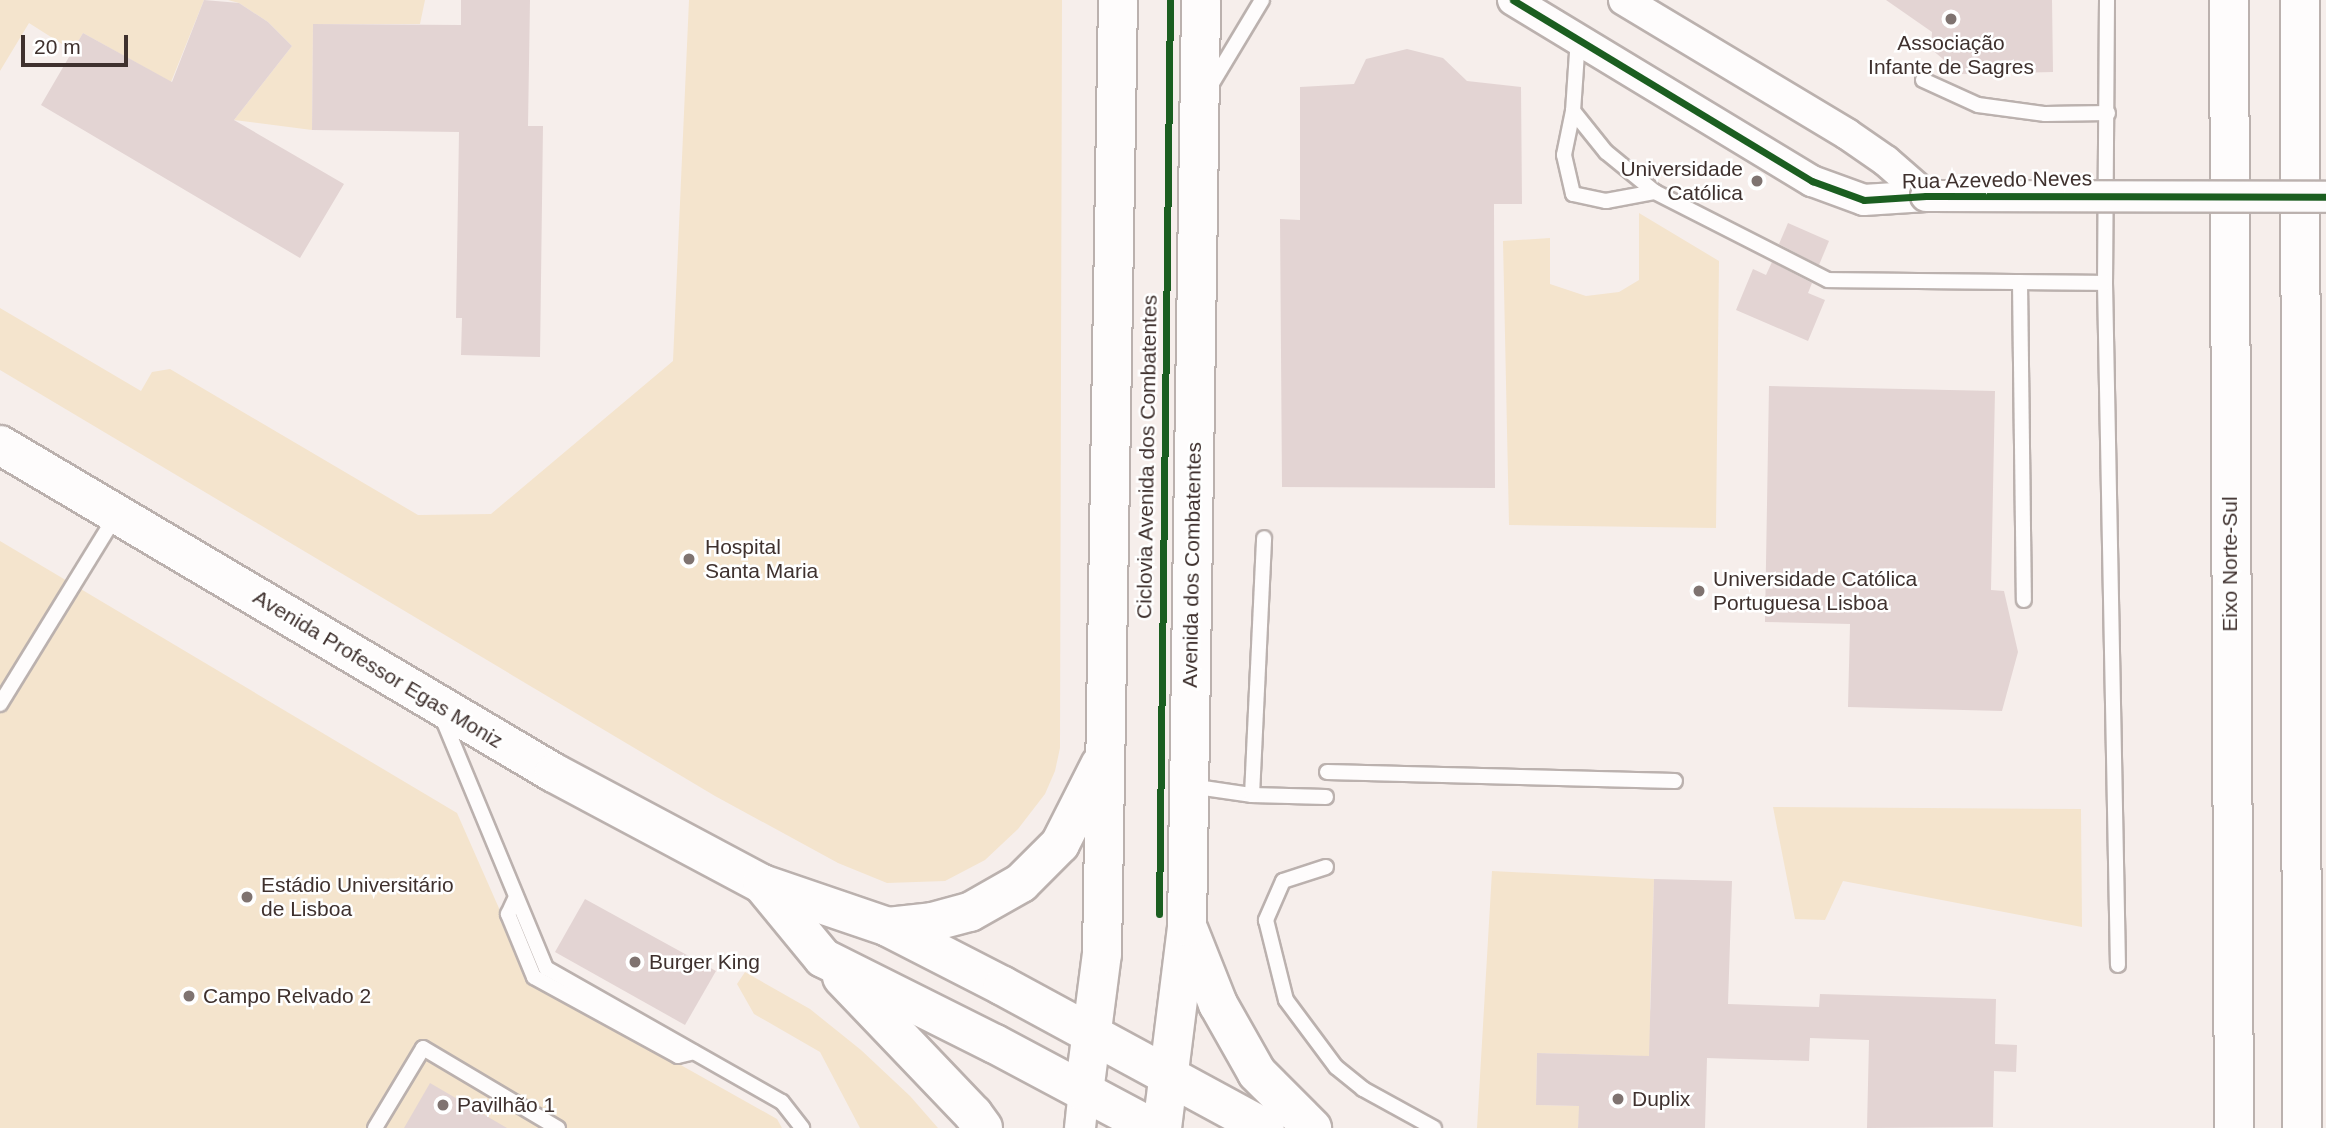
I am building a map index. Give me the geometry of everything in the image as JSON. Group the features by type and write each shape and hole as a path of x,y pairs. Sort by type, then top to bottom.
{"main road":[{"path":"1082,1110 1094,1035 1102,954 1118,0"},
{"name":"Avenida dos Combatentes","path":"1162,1128 1187,927 1201,0"},
{"name":"Eixo Norte-Sul","path":"2229,0 2234,1128"},
{"path":"2300,0 2302,1128"},
{"name":"Avenida Professor Egas Moniz","path":"0,445 554,773 762,884 888,927 1265,1128"},
{"path":"2299,454 2326,716"},
{"path":"888,927 932,922 970,912 1021,883 1060,844 1104,757"},
{"name":"Avenida Professor Egas Moniz","path":"762,884 823,958 1082,1110 1152,1128"},
{"path":"1187,927 1218,1004 1257,1073 1312,1128"},
{"path":"823,958 972,1114 982,1128"}],"street":[{"name":"Rua Azevedo Neves","path":"1513,0 1812,181 1864,200 1926,195 2326,197"},
{"name":"Rua Azevedo Neves","path":"1624,0 1847,134 1886,161 1926,195"}],"lane":[{"path":"1199,104 1262,0"},
{"path":"2107,0 2105,284 2118,965"},
{"path":"1577,38 1573,111 1564,155 1573,194 1606,201 1655,192"},
{"path":"1923,80 1978,105 2045,114 2108,113"},
{"path":"1573,111 1606,152 1655,192 1828,280 2105,284"},
{"path":"2021,282 2024,600"},
{"path":"0,704 118,513"},
{"path":"1252,795 1264,538"},
{"path":"436,704 546,968 782,1102 802,1128"},
{"path":"1327,772 1675,780"},
{"path":"1189,786 1252,795 1326,797"},
{"path":"1326,867 1283,881 1266,920 1286,1000 1336,1067 1363,1089 1434,1128"},
{"path":"375,1128 423,1048 558,1128"}],"shaded area":[{"path":"0,0 204,0 171,82 83,33 73,51 29,23 0,71"},
{"path":"228,0 425,0 420,24 313,24 312,130 234,120 292,46 268,22 239,3"},
{"path":"689,0 1062,0 1060,748 1055,771 1045,794 1018,829 985,860 945,881 887,883 838,863 715,796 0,370 0,308 141,391 152,372 170,369 418,515 491,514 673,361"},
{"path":"1639,213 1719,261 1716,528 1509,525 1503,241 1550,238 1550,284 1586,296 1619,292 1639,280"},
{"name":"Campo Relvado 2","path":"0,541 457,813 531,981 777,1119 782,1128 0,1128"},
{"path":"1773,807 2081,809 2082,927 1843,881 1825,920 1795,919"},
{"path":"1492,871 1654,879 1650,1009 1677,1057 1537,1053 1536,1105 1580,1106 1578,1128 1477,1128"},
{"path":"745,972 810,1009 861,1050 910,1096 938,1128 860,1128 820,1052 754,1014 737,984"}],"building":[{"path":"204,0 239,3 268,22 292,46 234,120 344,184 300,258 41,105 83,33 172,82"},
{"path":"461,0 530,0 528,126 543,126 540,357 461,355 462,318 456,318 459,132 312,130 313,24 461,25"},
{"name":"Associação Infante de Sagres","path":"1886,0 2052,0 2053,72 1961,74 1931,49 1932,32"},
{"path":"1407,49 1443,58 1467,81 1521,87 1522,204 1494,204 1495,488 1282,487 1280,219 1300,220 1300,87 1354,84 1366,59"},
{"path":"1788,223 1829,241 1819,265 1779,244"},
{"path":"1772,262 1812,283 1808,293 1825,300 1808,341 1736,310 1753,269 1766,275"},
{"path":"1769,386 1995,391 1991,590 2004,591 2018,652 2002,711 1848,707 1850,624 1765,622"},
{"path":"1654,879 1732,881 1728,1004 1819,1007 1820,994 1996,999 1995,1044 2017,1045 2016,1072 1994,1071 1993,1127 1867,1128 1869,1040 1810,1038 1809,1061 1707,1058 1705,1128 1578,1128 1579,1106 1536,1105 1537,1053 1649,1056"},
{"name":"Burger King","path":"585,899 716,971 685,1025 555,952"},
{"name":"Pavilhão 1","path":"430,1083 507,1128 404,1128"}],"cycle path":[{"name":"Ciclovia Avenida dos Combatentes","path":"1159,914 1170,0"},
{"path":"1513,0 1812,181 1864,200 1926,196 2326,197"}],"place":[{"name":"Associação Infante de Sagres","path":"1951,19"},
{"name":"Universidade Católica","path":"1757,181"},
{"name":"Hospital Santa Maria","path":"689,559"},
{"name":"Universidade Católica Portuguesa Lisboa","path":"1699,591"},
{"name":"Estádio Universitário de Lisboa","path":"247,897"},
{"name":"Burger King","path":"635,962"},
{"name":"Campo Relvado 2","path":"189,996"},
{"name":"Duplix","path":"1618,1099"},
{"name":"Pavilhão 1","path":"443,1105"}]}
